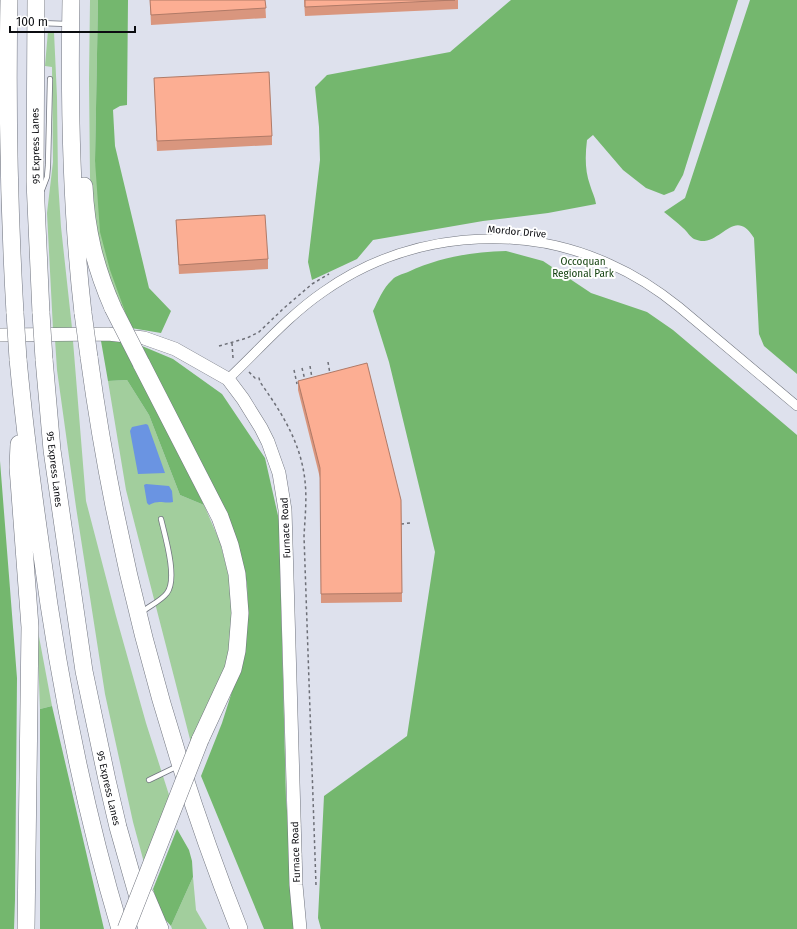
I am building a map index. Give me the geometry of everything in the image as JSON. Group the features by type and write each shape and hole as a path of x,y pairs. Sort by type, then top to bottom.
{"highway":[{"path":"9,0 8,128 10,221 21,394 44,571 63,685 86,802 120,929"},
{"name":"95 Express Lanes","path":"36,0 36,205 44,359 52,450 83,664 118,827 146,929"},
{"path":"71,0 70,123 73,198 83,313 97,418 110,491 137,615 153,676 206,843 239,929"},
{"path":"71,41 81,119 84,201 88,230 98,271 113,308 220,517 230,545 237,574 240,613 237,651 233,669 200,740 126,929"},
{"path":"21,394 18,467 30,634 26,929"},
{"path":"118,827 160,929"}],"main road":[{"name":"Furnace Road","path":"0,335 108,334 144,338 175,349 228,379 243,399 261,428 274,457 282,488 286,533 296,885 300,929"}],"street":[{"name":"Mordor Drive","path":"228,379 312,300 337,282 365,267 393,255 432,245 460,240 484,238 510,239 562,247 586,254 629,273 661,293 679,307 797,406"}],"lane":[{"path":"35,22 71,24"},
{"path":"36,205 48,172 50,79"},
{"path":"137,615 165,595 171,585 170,564 161,520"},
{"path":"149,780 180,765"}],"path":[{"path":"219,346 247,338 259,332 312,284 330,274"},
{"path":"232,343 233,358"},
{"path":"328,362 331,375"},
{"path":"310,366 313,380"},
{"path":"302,368 305,382"},
{"path":"294,370 297,384"},
{"path":"255,378 259,378 260,382 288,426 298,447 305,481 304,536 316,885"},
{"path":"401,524 410,523"}],"green space":[{"path":"90,0 98,0 95,161 131,328 107,279 92,208 90,177 89,79"},
{"path":"98,0 128,0 127,105 120,106 113,110 115,146 149,288 171,311 161,333 131,328 110,270 100,232 95,161"},
{"path":"511,0 738,0 683,175 674,191 664,195 646,188 623,170 593,135 587,140 586,163 588,180 596,204 548,213 483,221 373,240 357,259 312,280 308,262 320,160 319,127 315,87 327,75 450,52"},
{"path":"750,0 797,0 797,374 764,346 759,334 754,238 747,229 741,226 735,226 729,228 716,237 701,241 693,238 664,212 685,198"},
{"path":"48,31 54,32 57,97 58,181 61,227 72,328 53,329 47,213 53,162 52,67 45,66"},
{"name":"Occoquan Regional Park","path":"506,251 543,261 591,293 647,312 673,330 797,435 797,929 321,929 318,918 324,796 407,736 435,552 389,362 373,311 386,287 399,275 456,256"},
{"path":"55,339 73,341 86,501 146,723 170,798 146,870 133,822 105,694 76,507 57,370"},
{"path":"101,341 120,341 158,410 204,505 180,495 149,415 127,380 108,381"},
{"path":"142,346 173,359 222,394 265,458 279,520 286,799 297,929 264,929 201,776 222,723 243,657 248,616 247,583 234,533"},
{"path":"127,380 149,415 180,495 204,505 220,542 228,573 234,607 230,654 192,747 126,490 108,381"},
{"path":"0,461 17,678 14,929 0,929"},
{"path":"37,626 52,706 40,709"},
{"path":"52,706 104,929 40,929 40,709"},
{"path":"177,829 189,850 192,861 193,877 171,926 162,916 153,889"},
{"path":"193,877 196,910 207,929 172,929 171,926"}],"water":[{"path":"146,424 148,425 165,473 138,474 130,431 132,427"},
{"path":"144,485 169,486 172,491 173,502 156,502 149,505 147,503"}],"building":[{"path":"150,0 265,0 266,8 151,15"},
{"path":"305,0 455,0 305,7"},
{"path":"269,72 272,136 157,141 154,78"},
{"path":"265,215 268,259 179,265 176,220"},
{"path":"367,363 401,500 402,593 321,594 320,468 298,381"}]}
